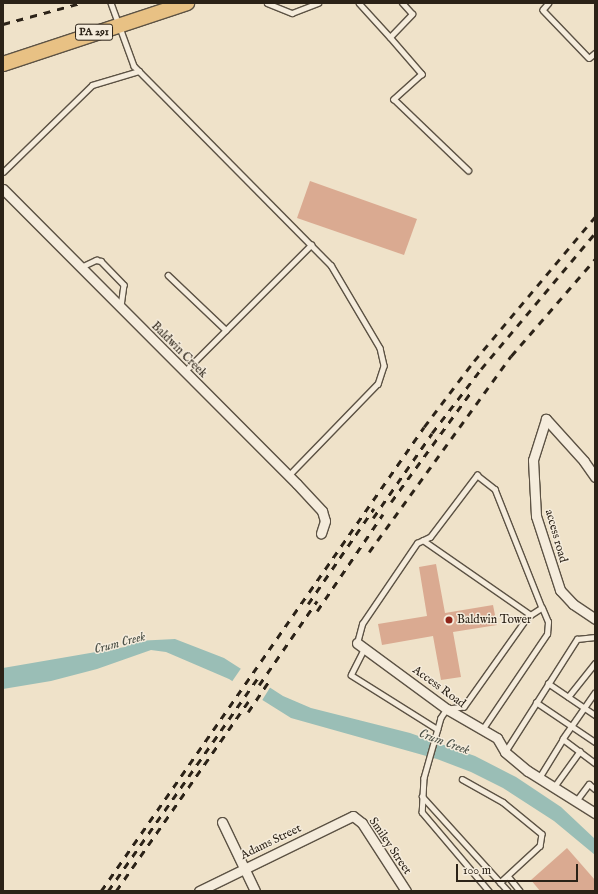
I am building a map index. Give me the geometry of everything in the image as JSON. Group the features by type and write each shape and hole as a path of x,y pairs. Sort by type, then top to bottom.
{"main road":[{"name":"PA 291","path":"3,64 117,24 187,3"}],"street":[{"name":"Baldwin Creek","path":"3,189 322,511 325,521 321,533"},
{"name":"access road","path":"595,477 584,460 546,419 533,460 536,516 560,590 573,604 595,619"},
{"name":"Access Road","path":"357,643 447,709 497,738 505,752 539,778 595,812"},
{"name":"Adams Street","path":"199,891 353,816"},
{"name":"Smiley Street","path":"353,816 362,823 406,891"},
{"path":"222,822 255,891"}],"lane":[{"path":"111,3 130,59 139,71 311,245 339,276 380,348 384,374 378,384 289,476"},
{"path":"267,3 292,13 318,3"},
{"path":"359,3 422,74 394,99 468,170"},
{"path":"390,37 412,14 402,3"},
{"path":"549,3 543,10 589,58 595,53"},
{"path":"3,172 92,85 139,71"},
{"path":"184,372 311,245"},
{"path":"80,267 96,260 101,261 124,285 120,308"},
{"path":"168,275 226,330"},
{"path":"357,643 362,624 417,544 430,537 476,475 494,490 548,622 547,634 482,730"},
{"path":"423,540 531,615"},
{"path":"490,891 424,816 422,796 424,778 437,729 447,709 464,707 531,615 542,608"},
{"path":"505,752 577,639 595,637"},
{"path":"365,648 351,675 437,729"},
{"path":"568,697 595,663"},
{"path":"548,683 595,715"},
{"path":"539,778 571,726 595,693"},
{"path":"536,702 593,741 595,735"},
{"path":"563,739 595,762"},
{"path":"554,788 580,751"},
{"path":"462,780 503,802 542,834 540,846 500,883"},
{"path":"576,801 589,784 595,789"},
{"path":"422,796 508,891"},
{"path":"508,876 520,891"}],"water":[{"path":"175,639 224,658 283,696 311,708 410,733 475,756 516,777 561,807 595,839 595,855 554,821 503,788 471,772 437,759 291,718 229,679 166,652 151,650 97,669 51,681 3,689 3,668 125,647 136,641"}],"pier":[{"path":"242,667 271,686 261,702 231,683"}],"building":[{"path":"310,181 417,219 404,255 297,218"},
{"name":"Baldwin Tower","path":"436,564 445,613 493,605 497,625 453,632 461,677 441,680 433,636 382,645 378,624 427,616 419,567"},
{"path":"567,848 595,880 595,891 540,891 531,880"}],"railway":[{"path":"3,24 81,3"},
{"path":"101,891 424,427 474,361 595,217"},
{"path":"373,518 432,433 481,369 595,233"},
{"path":"369,552 511,356 595,259"},
{"path":"391,502 471,392"},
{"path":"308,604 374,508"},
{"path":"317,611 383,514"},
{"path":"259,685 317,601"},
{"path":"108,891 260,675"},
{"path":"248,712 268,682"},
{"path":"116,891 248,702"}],"place":[{"name":"Baldwin Tower","path":"449,620"}],"water label":[{"name":"Crum Creek","path":"120,644"},
{"name":"Crum Creek","path":"444,743"}]}
